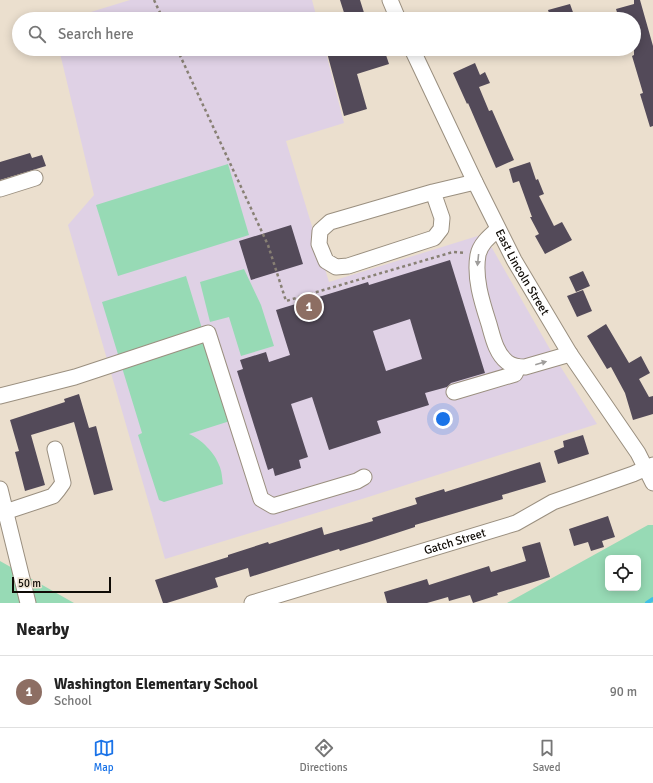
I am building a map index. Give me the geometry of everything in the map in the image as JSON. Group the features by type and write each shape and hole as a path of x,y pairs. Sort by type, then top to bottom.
{"street":[{"path":"390,0 395,12"},
{"name":"East Lincoln Street","path":"415,56 514,260 570,354 649,467 653,482"},
{"path":"0,189 36,178"},
{"path":"433,192 442,218 441,229 434,238 348,266 336,267 326,261 319,244 320,231 330,222 433,192 475,182"},
{"path":"498,228 482,245 478,254 477,269 481,298 496,346 502,357 509,364 518,367 525,367 570,354"},
{"path":"0,396 75,377 208,333 261,499 273,506 357,481 364,477"},
{"path":"454,392 515,374 518,367"},
{"path":"3,512 53,496 58,490 62,483 55,449"},
{"name":"Gatch Street","path":"252,603 516,523 553,502 649,467"},
{"path":"0,489 3,512 28,603"}],"path":[{"path":"154,0 160,12"},
{"path":"180,56 268,245 286,301 453,252 478,254"}],"shaded area":[{"path":"130,0 312,0 315,12 91,12"},
{"path":"61,56 327,56 344,123 286,141 329,282 484,234 555,358 597,424 362,499 165,559 68,225 94,195"}],"green space":[{"path":"228,164 249,235 118,276 96,205"},
{"path":"244,269 261,305 274,346 241,356 229,317 210,322 200,282"},
{"path":"186,276 230,421 189,434 194,436 211,451 221,470 223,484 164,502 159,500 138,435 142,433 102,302"},
{"path":"648,525 653,525 653,603 507,603"},
{"path":"0,561 74,603 0,603"}],"building":[{"path":"340,0 360,0 364,12 344,12"},
{"path":"634,0 640,0 653,46 653,126 650,127 640,94 643,93 632,56 641,56 641,12 617,12 616,9 634,4"},
{"path":"570,4 573,12 549,12 548,10"},
{"path":"328,56 386,56 389,64 357,74 367,109 344,116"},
{"path":"475,63 480,75 485,72 490,83 479,87 489,111 492,110 514,160 496,168 468,103 467,104 453,73"},
{"path":"30,153 32,158 42,155 46,166 0,180 0,162"},
{"path":"530,162 536,180 538,179 544,194 539,196 554,226 562,222 572,240 545,254 535,236 539,234 530,217 532,217 519,181 513,183 509,169"},
{"path":"291,225 303,264 251,280 239,241"},
{"path":"450,260 485,373 451,383 447,387 425,393 429,405 377,421 381,433 329,450 312,397 291,404 308,457 299,460 301,468 275,476 273,468 268,470 237,371 243,369 240,360 266,352 269,362 290,355 276,310 368,282 369,285","holes":["410,319 422,359 386,371 373,331"]},
{"path":"583,271 590,286 576,292 569,277"},
{"path":"583,290 592,311 577,317 567,296"},
{"path":"606,324 629,363 641,356 650,373 639,379 649,397 653,396 653,414 633,420 625,393 611,367 607,369 587,336"},
{"path":"79,394 89,428 96,426 113,490 94,495 74,422 31,435 45,485 25,491 15,452 19,451 10,420 65,402 64,399"},
{"path":"583,435 589,454 558,464 554,451 564,447 563,441"},
{"path":"540,462 546,482 502,495 503,499 415,525 415,527 340,551 339,549 250,577 248,568 215,578 218,587 167,603 163,603 155,580 228,557 228,555 268,542 269,544 322,527 324,535 373,521 372,518 417,504 415,498 444,489 445,492"},
{"path":"608,516 615,537 602,541 604,547 591,551 588,542 574,546 569,529"},
{"path":"540,542 550,577 497,593 498,595 473,603 470,595 449,601 448,597 427,603 387,603 384,592 427,579 429,585 489,566 491,572 526,561 522,547"}],"waterway":[{"path":"647,603 653,599"}],"place":[{"name":"Washington Elementary School","path":"309,307"}]}
